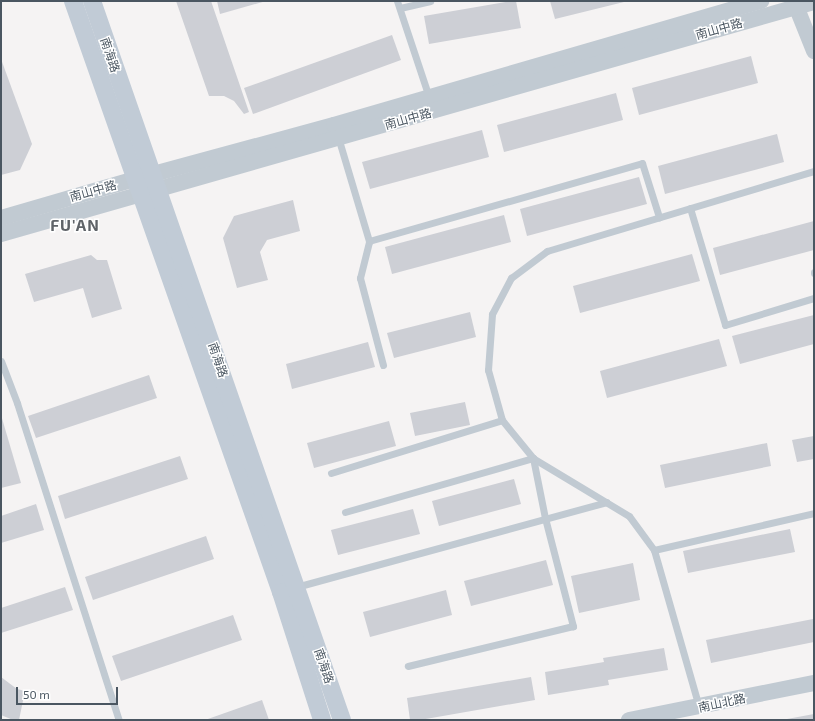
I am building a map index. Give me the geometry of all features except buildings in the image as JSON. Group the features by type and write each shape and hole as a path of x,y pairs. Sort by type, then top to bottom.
{"main road":[{"name":"南海路","path":"73,1 138,187 289,589 342,720"},
{"name":"南海路","path":"92,1 155,182 289,589 322,720"}],"street":[{"name":"南山中路","path":"336,132 429,97 761,1"},
{"name":"南山中路","path":"1,234 155,182 795,4 813,3"},
{"path":"795,4 814,51"},
{"name":"南山中路","path":"1,218 138,187"},
{"name":"南山北路","path":"629,720 814,683"}],"lane":[{"path":"429,97 399,4 430,1"},
{"path":"336,132 369,241 360,278 383,365"},
{"path":"369,241 642,163 659,217"},
{"path":"699,707 654,550 629,516 533,458 502,420 488,370 492,314 511,278 547,252 814,171"},
{"path":"690,208 725,325 814,298"},
{"path":"1,361 17,403 119,720"},
{"path":"331,473 502,420"},
{"path":"345,512 533,458"},
{"path":"408,666 573,626 545,518 533,458"},
{"path":"289,589 607,502"},
{"path":"654,550 814,513"}],"district":[{"name":"FU'AN","path":"75,225"}]}
